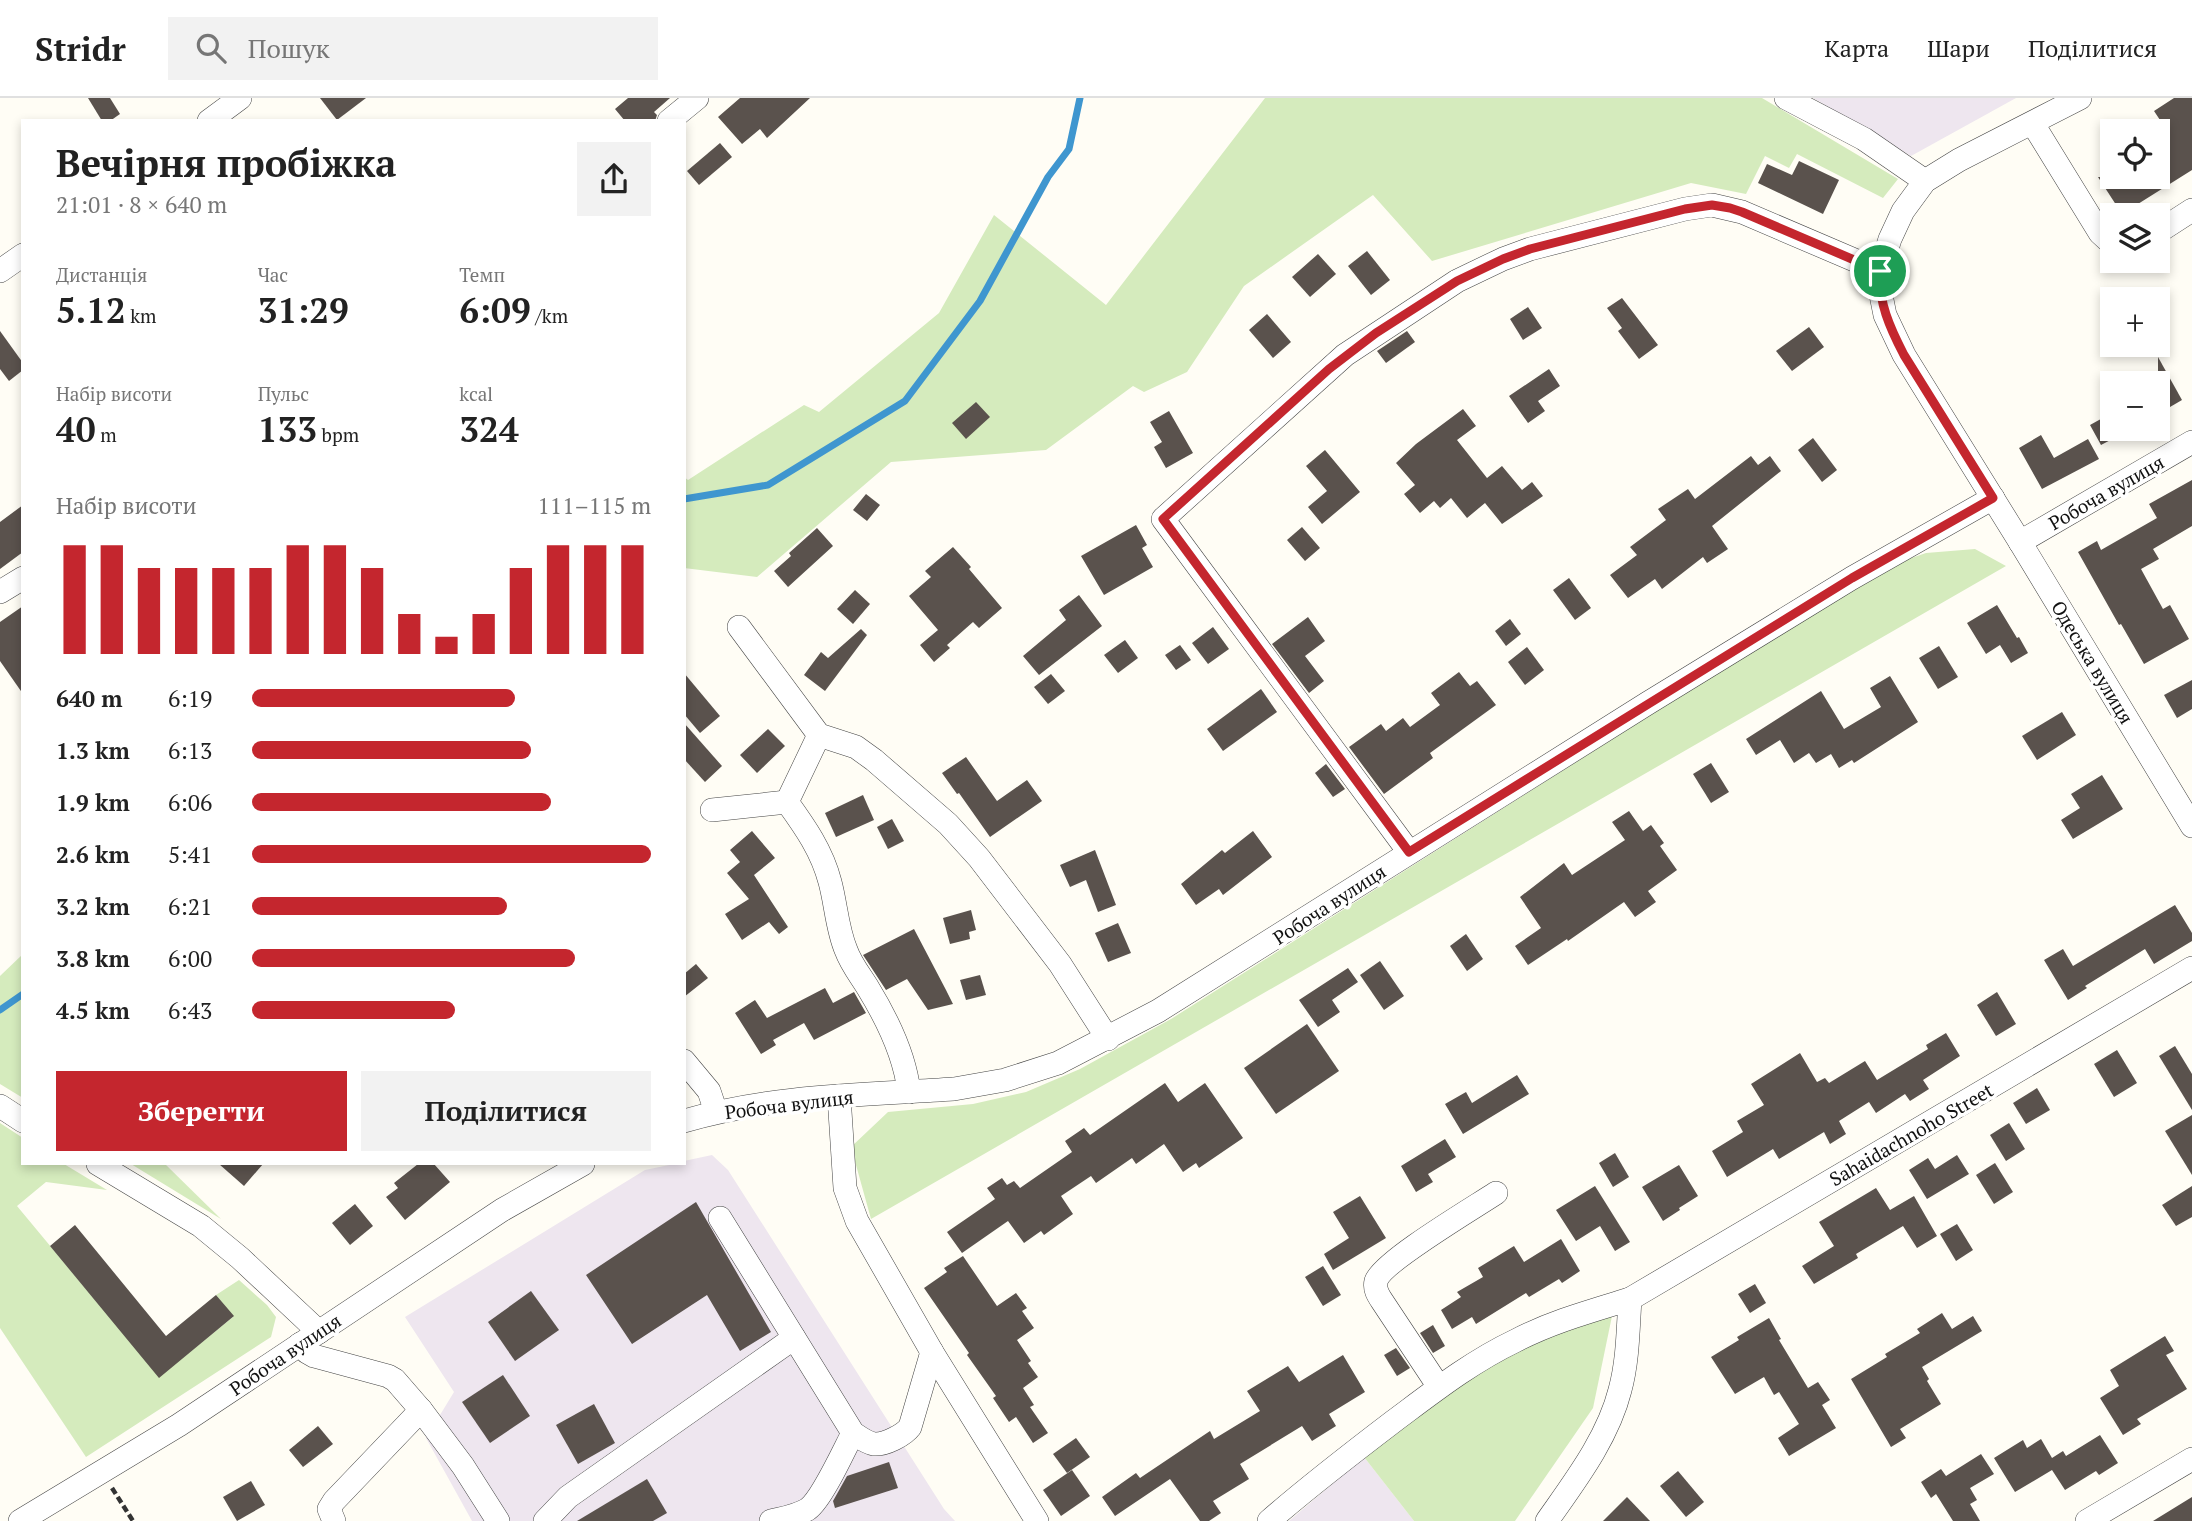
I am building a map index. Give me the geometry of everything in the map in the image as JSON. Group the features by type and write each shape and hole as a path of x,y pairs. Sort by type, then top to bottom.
{"street":[{"path":"212,119 240,98"},
{"path":"671,119 697,98"},
{"path":"1786,98 1864,139 1925,181"},
{"path":"1409,852 1163,519 1345,355 1457,281 1503,259 1530,249 1685,209 1712,205 1742,212 1880,271 1895,225 1925,181 1959,160 2080,98"},
{"path":"2033,124 2100,233"},
{"path":"2170,224 2192,210"},
{"path":"0,271 21,256"},
{"name":"Одеська вулиця","path":"1880,271 1881,295 1892,332 1904,355 2192,826"},
{"name":"Робоча вулиця","path":"2020,542 2192,442"},
{"name":"Робоча вулиця","path":"686,1120 772,1102 954,1089 1015,1077 1058,1063 1108,1039 1205,983 1409,852 1852,578 1993,498"},
{"path":"0,592 21,579"},
{"path":"739,627 819,735 856,747 948,824 979,858 1038,932 1108,1039"},
{"path":"787,802 819,735"},
{"path":"712,810 787,802"},
{"path":"787,802 806,828 824,861 845,949 888,1026 907,1075 909,1092"},
{"name":"Sahaidachnoho Street","path":"1269,1521 1301,1493 1439,1387 1515,1340 1583,1313 1630,1299 2192,968"},
{"path":"686,1063 709,1091 716,1112"},
{"path":"839,1096 844,1178 848,1199 857,1221 932,1352 1037,1521"},
{"path":"0,1106 21,1120"},
{"path":"100,1165 201,1226 240,1258 309,1338 307,1352 388,1376 401,1387 463,1466 498,1521"},
{"name":"Робоча вулиця","path":"20,1521 180,1425 502,1210 581,1165"},
{"path":"1439,1387 1382,1301 1376,1291 1376,1282 1380,1274 1398,1259 1496,1193"},
{"path":"720,1218 853,1433 873,1444 907,1432 932,1352"},
{"path":"1547,1521 1588,1458 1616,1404 1624,1376 1630,1299"},
{"path":"545,1521 568,1497 794,1338"},
{"path":"334,1521 329,1508 334,1501 421,1410"},
{"path":"771,1521 798,1514 810,1507 853,1433"},
{"path":"2087,1521 2192,1459"}],"path":[{"path":"103,1472 133,1521"}],"shaded area":[{"path":"1813,98 2016,98 1911,156"},
{"path":"712,1155 728,1170 944,1509 955,1521 472,1521 426,1438 454,1392 405,1317 645,1170 686,1165 686,1161"},
{"path":"1364,1457 1414,1521 1289,1521"}],"green space":[{"path":"1265,98 1762,98 1898,179 1883,198 1797,154 1789,168 1765,156 1746,194 1691,183 1432,261 1373,195 1244,286 1187,372 1144,392 1133,386 1046,450 891,462 757,577 686,568 686,478 688,480 804,405 819,412 939,313 994,215 1106,305"},
{"path":"1975,549 2006,566 871,1219 851,1147 888,1112 973,1104 1026,1092 1080,1069 1171,1019 1882,568 1926,553"},
{"path":"21,956 21,1097 0,1084 0,976"},
{"path":"0,1123 21,1137 21,1165 66,1165 107,1190 46,1182 17,1206 159,1377 233,1317 216,1295 239,1280 267,1305 276,1317 271,1337 86,1457 0,1328"},
{"path":"133,1165 166,1165 221,1219"},
{"path":"1612,1316 1593,1408 1515,1521 1414,1521 1364,1457 1516,1345"}],"building":[{"path":"88,98 110,98 120,114 113,119 101,119"},
{"path":"320,98 366,98 338,119"},
{"path":"628,98 670,98 654,112 657,115 656,119 623,119 615,109"},
{"path":"740,98 810,98 767,138 760,129 742,144 718,117"},
{"path":"2174,98 2192,98 2192,170 2170,184 2170,119 2159,119 2154,111"},
{"path":"720,143 732,157 699,185 687,171"},
{"path":"1799,161 1839,180 1823,214 1758,183 1767,164 1792,175"},
{"path":"2106,189 2162,189 2140,203 2115,203"},
{"path":"1367,251 1390,280 1371,295 1348,266"},
{"path":"1318,254 1336,274 1310,297 1292,277"},
{"path":"1622,298 1658,345 1639,359 1618,331 1622,328 1607,308"},
{"path":"1528,307 1542,328 1523,340 1510,319"},
{"path":"1267,314 1291,342 1273,358 1249,330"},
{"path":"1809,327 1824,347 1792,371 1776,351"},
{"path":"0,331 21,360 21,372 9,381 0,369"},
{"path":"1407,331 1415,342 1386,363 1377,351"},
{"path":"2158,357 2166,371 2158,371"},
{"path":"1549,369 1560,386 1538,401 1545,411 1528,423 1509,396"},
{"path":"2170,378 2182,400 2170,407"},
{"path":"976,402 990,417 966,439 952,423"},
{"path":"1463,409 1476,426 1457,440 1487,478 1502,466 1522,490 1532,482 1543,496 1502,524 1485,503 1467,518 1451,498 1440,508 1434,501 1420,513 1404,494 1415,485 1396,463 1416,444"},
{"path":"1169,411 1193,453 1166,468 1154,447 1162,442 1150,422"},
{"path":"2100,419 2100,441 2109,441 2101,445 2090,425"},
{"path":"2041,435 2054,458 2088,439 2099,459 2042,489 2019,448"},
{"path":"1813,438 1837,470 1822,482 1798,450"},
{"path":"1325,450 1360,492 1322,524 1308,507 1327,491 1306,466"},
{"path":"1751,456 1758,465 1770,456 1781,471 1712,526 1728,549 1707,563 1703,557 1662,589 1655,579 1628,598 1610,575 1637,555 1630,547 1666,520 1658,509 1688,489 1695,499"},
{"path":"2192,480 2192,526 2153,549 2159,559 2141,569 2163,609 2170,605 2189,639 2144,664 2078,552 2097,541 2101,550 2157,518 2149,504"},
{"path":"866,494 880,505 867,521 853,510"},
{"path":"21,506 21,553 0,569 0,522"},
{"path":"1136,525 1147,545 1142,548 1153,567 1104,595 1081,556"},
{"path":"1302,527 1320,548 1305,561 1287,540"},
{"path":"817,528 833,546 788,587 774,571 791,556 789,553"},
{"path":"953,547 1002,608 979,628 973,622 947,645 950,648 934,662 920,645 938,630 909,596 931,577 925,571"},
{"path":"1569,578 1591,608 1575,620 1553,590"},
{"path":"855,590 870,604 853,624 837,609"},
{"path":"1079,595 1102,626 1039,675 1023,656 1066,620 1059,610"},
{"path":"1997,605 2028,653 2011,663 2000,645 1986,654 1967,623"},
{"path":"21,607 21,691 0,661 0,622"},
{"path":"1308,617 1325,641 1305,656 1324,681 1309,693 1272,644"},
{"path":"1510,619 1521,634 1506,646 1495,631"},
{"path":"1213,627 1229,649 1208,664 1192,643"},
{"path":"861,629 867,635 825,691 804,675 821,652 828,658"},
{"path":"1125,640 1138,658 1118,673 1104,655"},
{"path":"1180,645 1191,660 1176,670 1165,655"},
{"path":"1939,646 1958,677 1938,689 1919,658"},
{"path":"1527,647 1544,670 1525,685 1508,662"},
{"path":"1459,672 1470,686 1477,681 1496,705 1430,753 1433,758 1384,794 1349,747 1381,724 1386,731 1403,718 1410,727 1440,705 1431,693"},
{"path":"1051,674 1065,691 1048,704 1034,687"},
{"path":"686,675 720,716 700,733 686,716"},
{"path":"1890,676 1918,722 1854,763 1852,760 1839,768 1831,754 1816,763 1809,753 1794,763 1780,740 1756,755 1746,739 1821,691 1844,729 1881,707 1870,688"},
{"path":"2192,680 2192,709 2177,718 2164,695"},
{"path":"1261,689 1277,712 1223,751 1207,729"},
{"path":"2062,712 2076,735 2037,760 2022,736"},
{"path":"686,725 722,766 705,782 686,761"},
{"path":"768,729 785,746 757,773 740,755"},
{"path":"966,757 997,801 1027,780 1042,801 990,837 942,773"},
{"path":"1711,763 1729,792 1711,803 1693,774"},
{"path":"1326,764 1345,789 1333,797 1315,773"},
{"path":"2102,775 2123,809 2073,839 2061,820 2080,808 2071,794"},
{"path":"863,795 874,820 836,837 825,813"},
{"path":"1629,811 1643,831 1651,825 1664,843 1660,846 1677,870 1648,891 1656,902 1635,917 1624,902 1528,965 1515,946 1541,928 1520,897 1564,863 1572,875 1625,840 1612,822"},
{"path":"892,819 904,841 888,849 877,827"},
{"path":"752,831 775,858 754,875 788,927 779,934 769,922 742,940 725,914 749,899 727,873 740,862 730,850"},
{"path":"1253,831 1272,857 1223,895 1219,889 1196,905 1181,884 1222,850 1225,853"},
{"path":"1095,850 1116,905 1098,912 1086,880 1070,887 1060,865"},
{"path":"2175,905 2192,933 2192,941 2154,964 2145,949 2085,986 2087,988 2068,1000 2044,960 2063,949 2073,966"},
{"path":"971,910 976,930 969,932 970,939 950,944 943,918"},
{"path":"1118,923 1131,953 1108,962 1095,933"},
{"path":"914,929 953,1004 928,1010 907,979 886,990 863,955"},
{"path":"1466,934 1483,959 1467,971 1450,946"},
{"path":"1380,961 1404,996 1384,1010 1360,975"},
{"path":"696,964 708,978 686,995 686,972"},
{"path":"1348,968 1358,982 1332,1000 1340,1012 1318,1027 1299,1000"},
{"path":"980,975 986,995 966,1000 960,980"},
{"path":"825,988 833,1003 854,992 866,1013 814,1040 804,1023 773,1040 776,1045 761,1054 735,1013 755,1000 767,1018"},
{"path":"1997,992 2016,1024 1996,1036 1977,1005"},
{"path":"1307,1024 1339,1071 1276,1114 1244,1068"},
{"path":"1946,1033 1960,1056 1923,1080 1929,1089 1910,1101 1905,1094 1876,1113 1869,1102 1839,1121 1846,1134 1830,1144 1824,1132 1779,1159 1773,1149 1727,1177 1712,1151 1743,1132 1737,1121 1764,1105 1751,1084 1800,1053 1817,1082 1825,1078 1829,1083 1865,1061 1877,1080 1928,1049 1926,1045"},
{"path":"2175,1046 2192,1074 2192,1110 2159,1056"},
{"path":"2117,1050 2137,1083 2114,1097 2094,1064"},
{"path":"1517,1075 1529,1094 1463,1134 1445,1104 1466,1092 1472,1103"},
{"path":"1165,1083 1178,1102 1205,1083 1243,1138 1199,1168 1196,1163 1183,1172 1164,1144 1136,1164 1132,1158 1096,1183 1091,1176 1061,1196 1073,1214 1044,1235 1041,1231 1024,1243 1008,1221 962,1253 947,1232 995,1199 987,1188 1002,1178 1007,1185 1014,1181 1020,1188 1072,1152 1065,1141 1084,1128 1090,1135"},
{"path":"2037,1088 2050,1110 2026,1124 2013,1103"},
{"path":"2192,1115 2192,1175 2165,1131"},
{"path":"2009,1123 2025,1149 2006,1161 1990,1135"},
{"path":"1445,1139 1456,1157 1428,1174 1433,1182 1416,1192 1401,1166"},
{"path":"1615,1153 1629,1177 1613,1187 1599,1163"},
{"path":"1957,1155 1969,1174 1927,1199 1909,1170 1928,1158 1935,1169"},
{"path":"1995,1163 2013,1192 1994,1204 1976,1175"},
{"path":"220,1165 262,1165 244,1186"},
{"path":"417,1165 435,1165 450,1182 405,1220 386,1197 398,1188 394,1183"},
{"path":"1679,1165 1698,1196 1663,1221 1642,1187"},
{"path":"1595,1186 1630,1242 1615,1251 1600,1226 1576,1241 1556,1210"},
{"path":"2192,1186 2192,1217 2176,1226 2162,1205"},
{"path":"1876,1188 1890,1210 1914,1196 1937,1236 1917,1248 1903,1226 1856,1254 1858,1258 1814,1284 1802,1266 1834,1246 1819,1222"},
{"path":"1360,1196 1386,1238 1333,1270 1324,1254 1349,1238 1333,1212"},
{"path":"696,1202 771,1332 740,1351 707,1295 632,1344 586,1275"},
{"path":"355,1204 373,1226 350,1245 332,1223"},
{"path":"1957,1224 1973,1250 1956,1261 1940,1234"},
{"path":"75,1225 166,1336 216,1295 234,1316 159,1378 50,1246"},
{"path":"1561,1239 1580,1271 1562,1283 1559,1279 1529,1297 1526,1293 1476,1324 1472,1317 1452,1329 1441,1310 1461,1297 1457,1292 1483,1277 1478,1268 1514,1246 1524,1262"},
{"path":"963,1256 997,1306 1016,1293 1027,1308 1022,1311 1034,1328 1017,1340 1038,1377 1023,1388 1034,1405 1030,1407 1048,1433 1033,1443 1016,1417 1009,1422 993,1398 996,1396 967,1355 969,1353 924,1288 947,1272 944,1268"},
{"path":"1323,1266 1341,1295 1323,1306 1305,1277"},
{"path":"1755,1284 1766,1303 1750,1313 1738,1294"},
{"path":"531,1291 559,1330 515,1361 488,1322"},
{"path":"1942,1313 1952,1329 1973,1316 1982,1331 1922,1367 1941,1404 1900,1429 1906,1438 1891,1447 1851,1379 1887,1357 1885,1354 1920,1333 1917,1329"},
{"path":"1769,1318 1808,1388 1818,1382 1830,1400 1822,1405 1836,1428 1789,1456 1778,1438 1799,1424 1779,1392 1774,1395 1764,1377 1735,1394 1711,1357"},
{"path":"1433,1325 1445,1346 1433,1353 1420,1333"},
{"path":"2165,1336 2174,1351 2166,1355 2187,1389 2137,1419 2141,1424 2123,1435 2100,1398 2119,1386 2110,1370"},
{"path":"1396,1348 1410,1368 1397,1376 1384,1355"},
{"path":"1343,1355 1365,1392 1329,1414 1336,1426 1312,1441 1302,1426 1240,1464 1249,1479 1213,1501 1221,1513 1209,1521 1200,1521 1170,1479 1115,1516 1102,1497 1136,1473 1140,1478 1210,1431 1214,1439 1260,1411 1247,1391 1288,1366 1299,1382"},
{"path":"503,1375 530,1416 490,1443 462,1402"},
{"path":"594,1404 615,1443 578,1464 556,1425"},
{"path":"318,1426 333,1444 303,1467 289,1450"},
{"path":"2100,1435 2118,1463 2099,1475 2096,1471 2065,1490 2052,1470 2015,1492 1994,1458 2023,1440 2027,1448 2041,1439 2052,1458 2063,1451 2066,1456"},
{"path":"1076,1438 1090,1457 1067,1473 1053,1454"},
{"path":"1981,1454 1994,1474 1970,1488 1977,1500 1970,1504 1980,1521 1953,1521 1936,1494 1931,1498 1921,1482 1941,1469 1946,1476"},
{"path":"889,1462 898,1488 835,1508 833,1501 847,1476"},
{"path":"1072,1470 1090,1496 1061,1516 1043,1490"},
{"path":"1678,1471 1704,1502 1686,1517 1660,1486"},
{"path":"647,1479 667,1513 653,1521 577,1521"},
{"path":"251,1481 265,1505 237,1521 223,1497"},
{"path":"1627,1497 1650,1521 1603,1521"},
{"path":"2192,1497 2192,1521 2153,1521"}],"waterway":[{"path":"686,499 768,485 905,401 980,301 1048,177 1069,149 1080,98"},
{"path":"0,1010 21,995"}],"route":[{"path":"1712,205 1742,212 1880,271 1881,295 1892,332 1993,498 1852,578 1409,852 1163,519 1345,355 1457,281 1530,249 1685,209 1712,205"}]}
